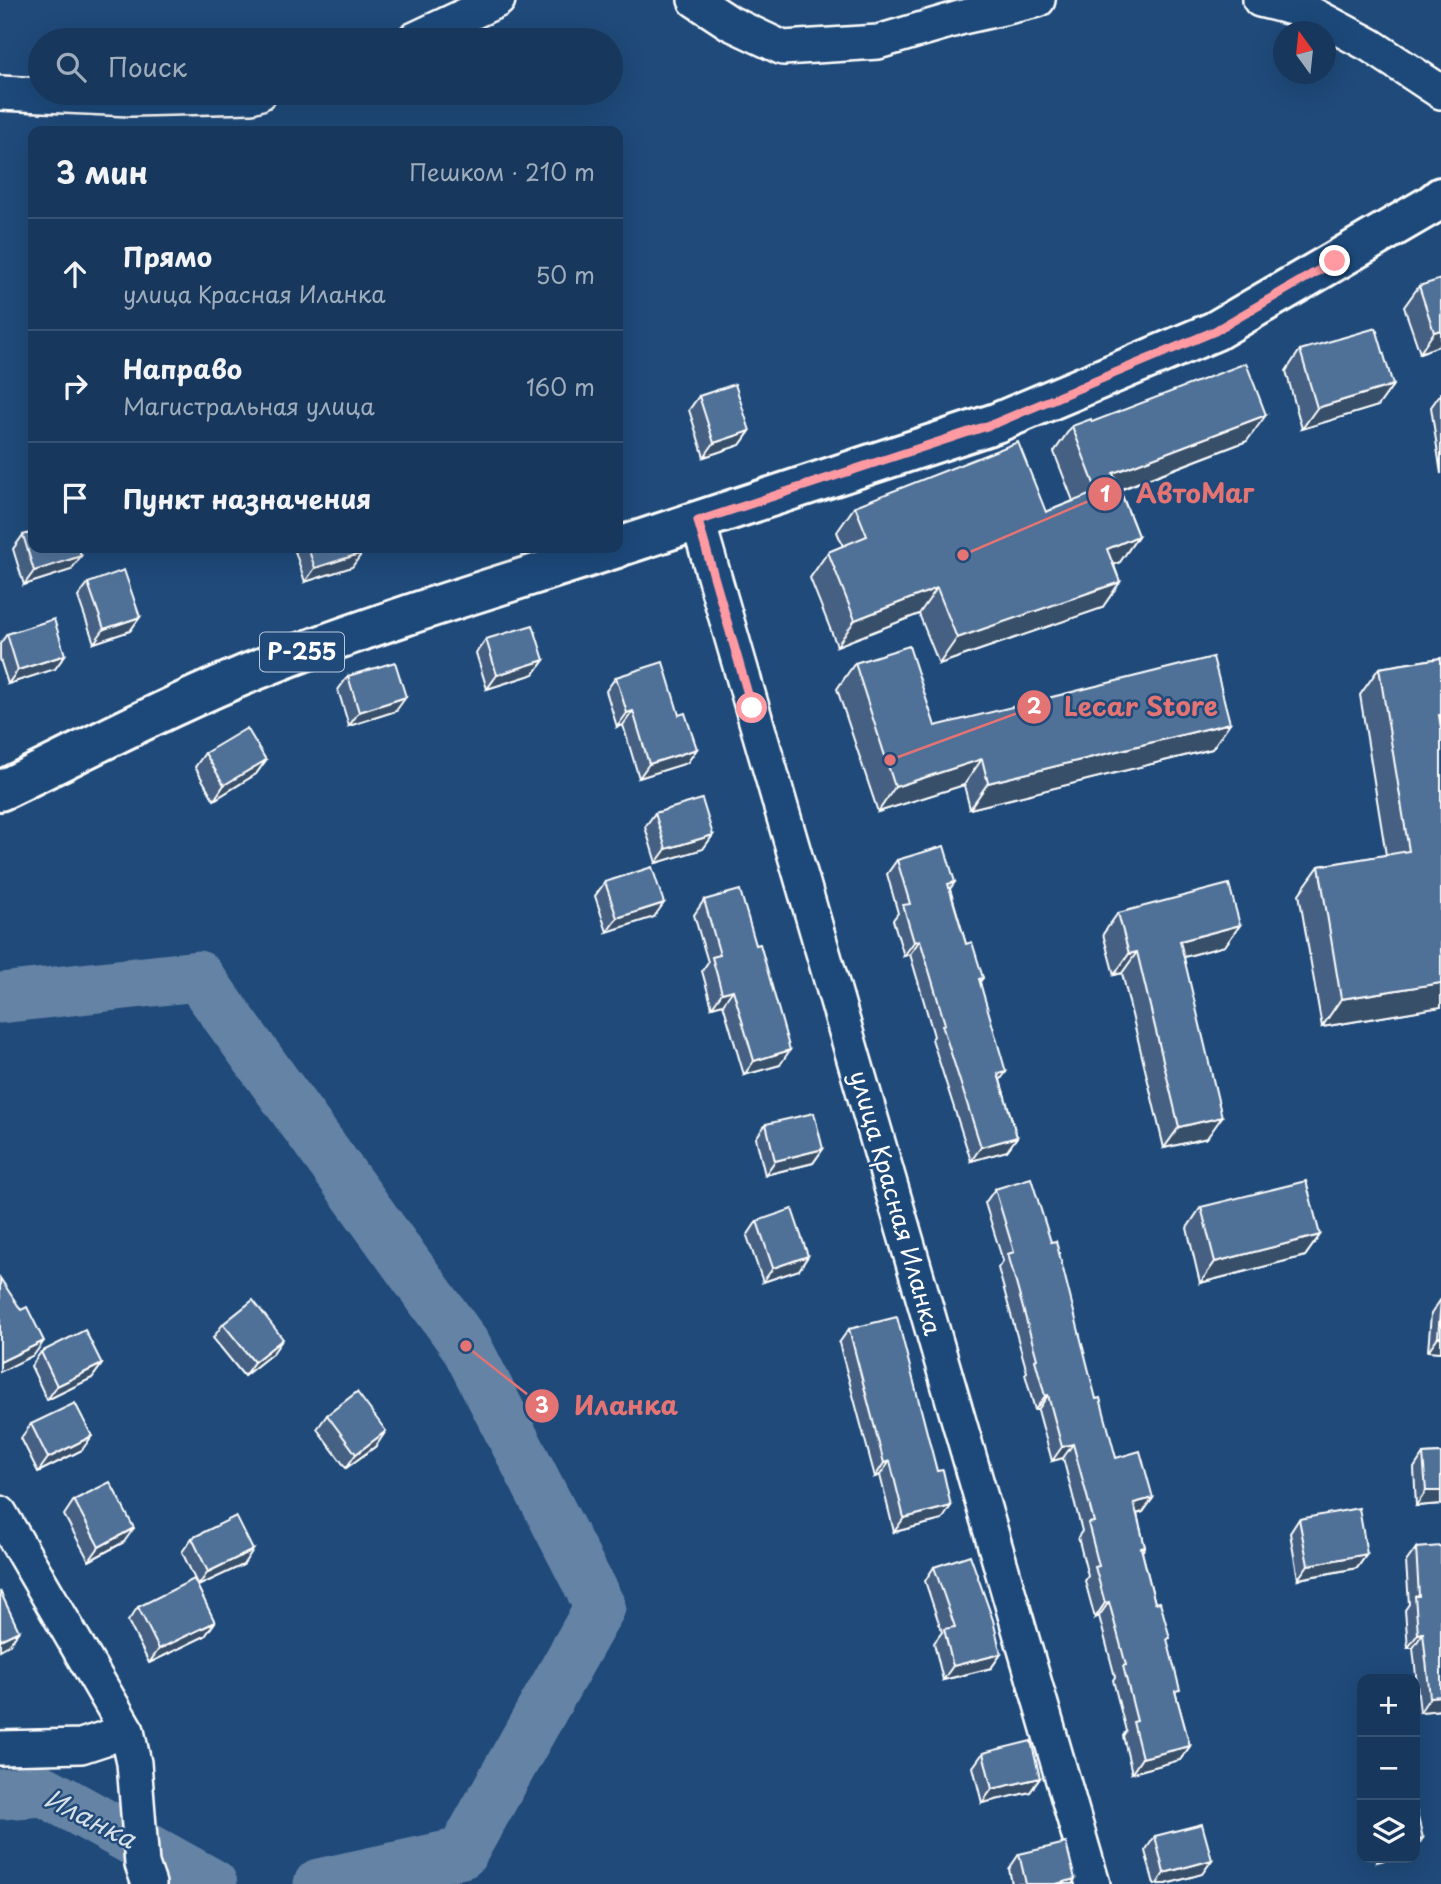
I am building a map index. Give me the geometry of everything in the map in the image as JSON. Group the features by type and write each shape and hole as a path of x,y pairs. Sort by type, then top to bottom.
{"main road":[{"name":"Р-255","path":"623,546 996,423 1215,331 1441,197"},
{"name":"Р-255","path":"0,791 209,690 273,663 343,637 602,553"}],"street":[{"path":"439,28 498,0"},
{"path":"695,0 730,23 783,47 878,42 963,17 1038,0"},
{"path":"1260,0 1308,12 1370,46 1441,92"},
{"path":"3,94 28,95"},
{"name":"улица Красная Иланка","path":"698,521 1093,1884"},
{"path":"0,1513 127,1731 134,1763 146,1874"},
{"path":"0,1748 81,1746 127,1731"}],"building":[{"path":"1441,279 1441,330 1434,332 1419,286"},
{"path":"1376,328 1393,385 1317,408 1300,350"},
{"path":"1246,363 1266,415 1113,473 1138,536 1107,549 1120,582 957,638 937,588 855,620 828,552 867,536 855,506 1018,442 1046,512 1097,492 1072,426 1091,419 1092,422"},
{"path":"735,384 750,431 714,443 699,396"},
{"path":"28,534 28,551 23,535"},
{"path":"28,553 80,553 81,556 34,571"},
{"path":"310,553 362,553 315,568"},
{"path":"124,570 140,617 104,629 88,583"},
{"path":"54,619 65,655 18,670 7,634"},
{"path":"533,625 544,660 497,675 486,639"},
{"path":"909,646 935,726 1213,657 1230,723 988,783 982,759 895,787 855,663"},
{"path":"1441,658 1441,983 1341,999 1319,866 1409,851 1379,668"},
{"path":"395,662 406,697 359,712 348,676"},
{"path":"663,662 679,715 685,713 697,749 649,764 633,711 627,713 616,677"},
{"path":"247,728 266,760 224,785 205,753"},
{"path":"702,799 713,835 666,849 655,813"},
{"path":"944,846 955,882 948,884 966,944 972,942 983,978 979,979 1006,1072 998,1074 1017,1137 981,1147 942,1025 945,1024 920,940 914,942 903,905 910,904 897,860"},
{"path":"652,867 664,903 617,918 605,882"},
{"path":"1229,884 1240,925 1180,941 1222,1117 1179,1127 1137,952 1129,954 1118,913"},
{"path":"740,890 756,945 760,944 790,1050 754,1061 733,990 722,993 712,957 720,955 704,900"},
{"path":"814,1113 823,1149 775,1161 766,1124"},
{"path":"1031,1178 1051,1242 1056,1241 1096,1399 1100,1398 1116,1458 1140,1451 1153,1498 1134,1503 1145,1547 1141,1548 1155,1603 1160,1602 1170,1638 1167,1639 1180,1690 1175,1691 1190,1746 1142,1758 1133,1722 1137,1721 1123,1666 1126,1665 1109,1602 1105,1603 1095,1567 1099,1566 1088,1523 1094,1522 1073,1444 1062,1447 1048,1395 1045,1396 1008,1254 1014,1252 995,1189"},
{"path":"1306,1181 1320,1235 1215,1262 1201,1207"},
{"path":"792,1209 808,1256 773,1268 757,1221"},
{"path":"0,1278 21,1310 27,1307 44,1341 0,1362"},
{"path":"1441,1299 1441,1337 1438,1337"},
{"path":"253,1300 283,1339 254,1362 223,1324"},
{"path":"897,1317 937,1471 943,1470 951,1506 904,1518 890,1461 884,1463 849,1329"},
{"path":"85,1330 102,1364 57,1386 41,1352"},
{"path":"357,1392 386,1431 356,1454 327,1415"},
{"path":"75,1403 92,1436 48,1458 31,1424"},
{"path":"1441,1453 1441,1491 1426,1491 1423,1454"},
{"path":"110,1482 134,1528 99,1547 74,1500"},
{"path":"1359,1508 1367,1554 1308,1565 1299,1519"},
{"path":"236,1516 253,1550 208,1572 192,1538"},
{"path":"1441,1546 1441,1696 1430,1697 1423,1633 1418,1634 1415,1596 1419,1596 1416,1548"},
{"path":"970,1555 993,1620 1001,1654 953,1666 944,1629 955,1627 934,1567"},
{"path":"194,1579 215,1622 159,1649 138,1607"},
{"path":"0,1591 19,1631 0,1640"},
{"path":"1031,1741 1040,1778 992,1789 983,1753"},
{"path":"1202,1824 1212,1860 1164,1873 1155,1836"},
{"path":"1066,1843 1075,1879 1056,1884 1026,1884 1019,1854"}],"waterway":[{"name":"Иланка","path":"0,998 198,976 466,1346 600,1607 462,1853 319,1884"},
{"name":"Иланка","path":"0,1794 44,1791 212,1884"}],"place":[{"name":"АвтоМаг","path":"963,555"},
{"name":"Lecar Store","path":"890,760"},
{"name":"Иланка","path":"466,1346"}],"route":[{"path":"752,708 698,521 996,423 1215,331 1335,261"}]}
